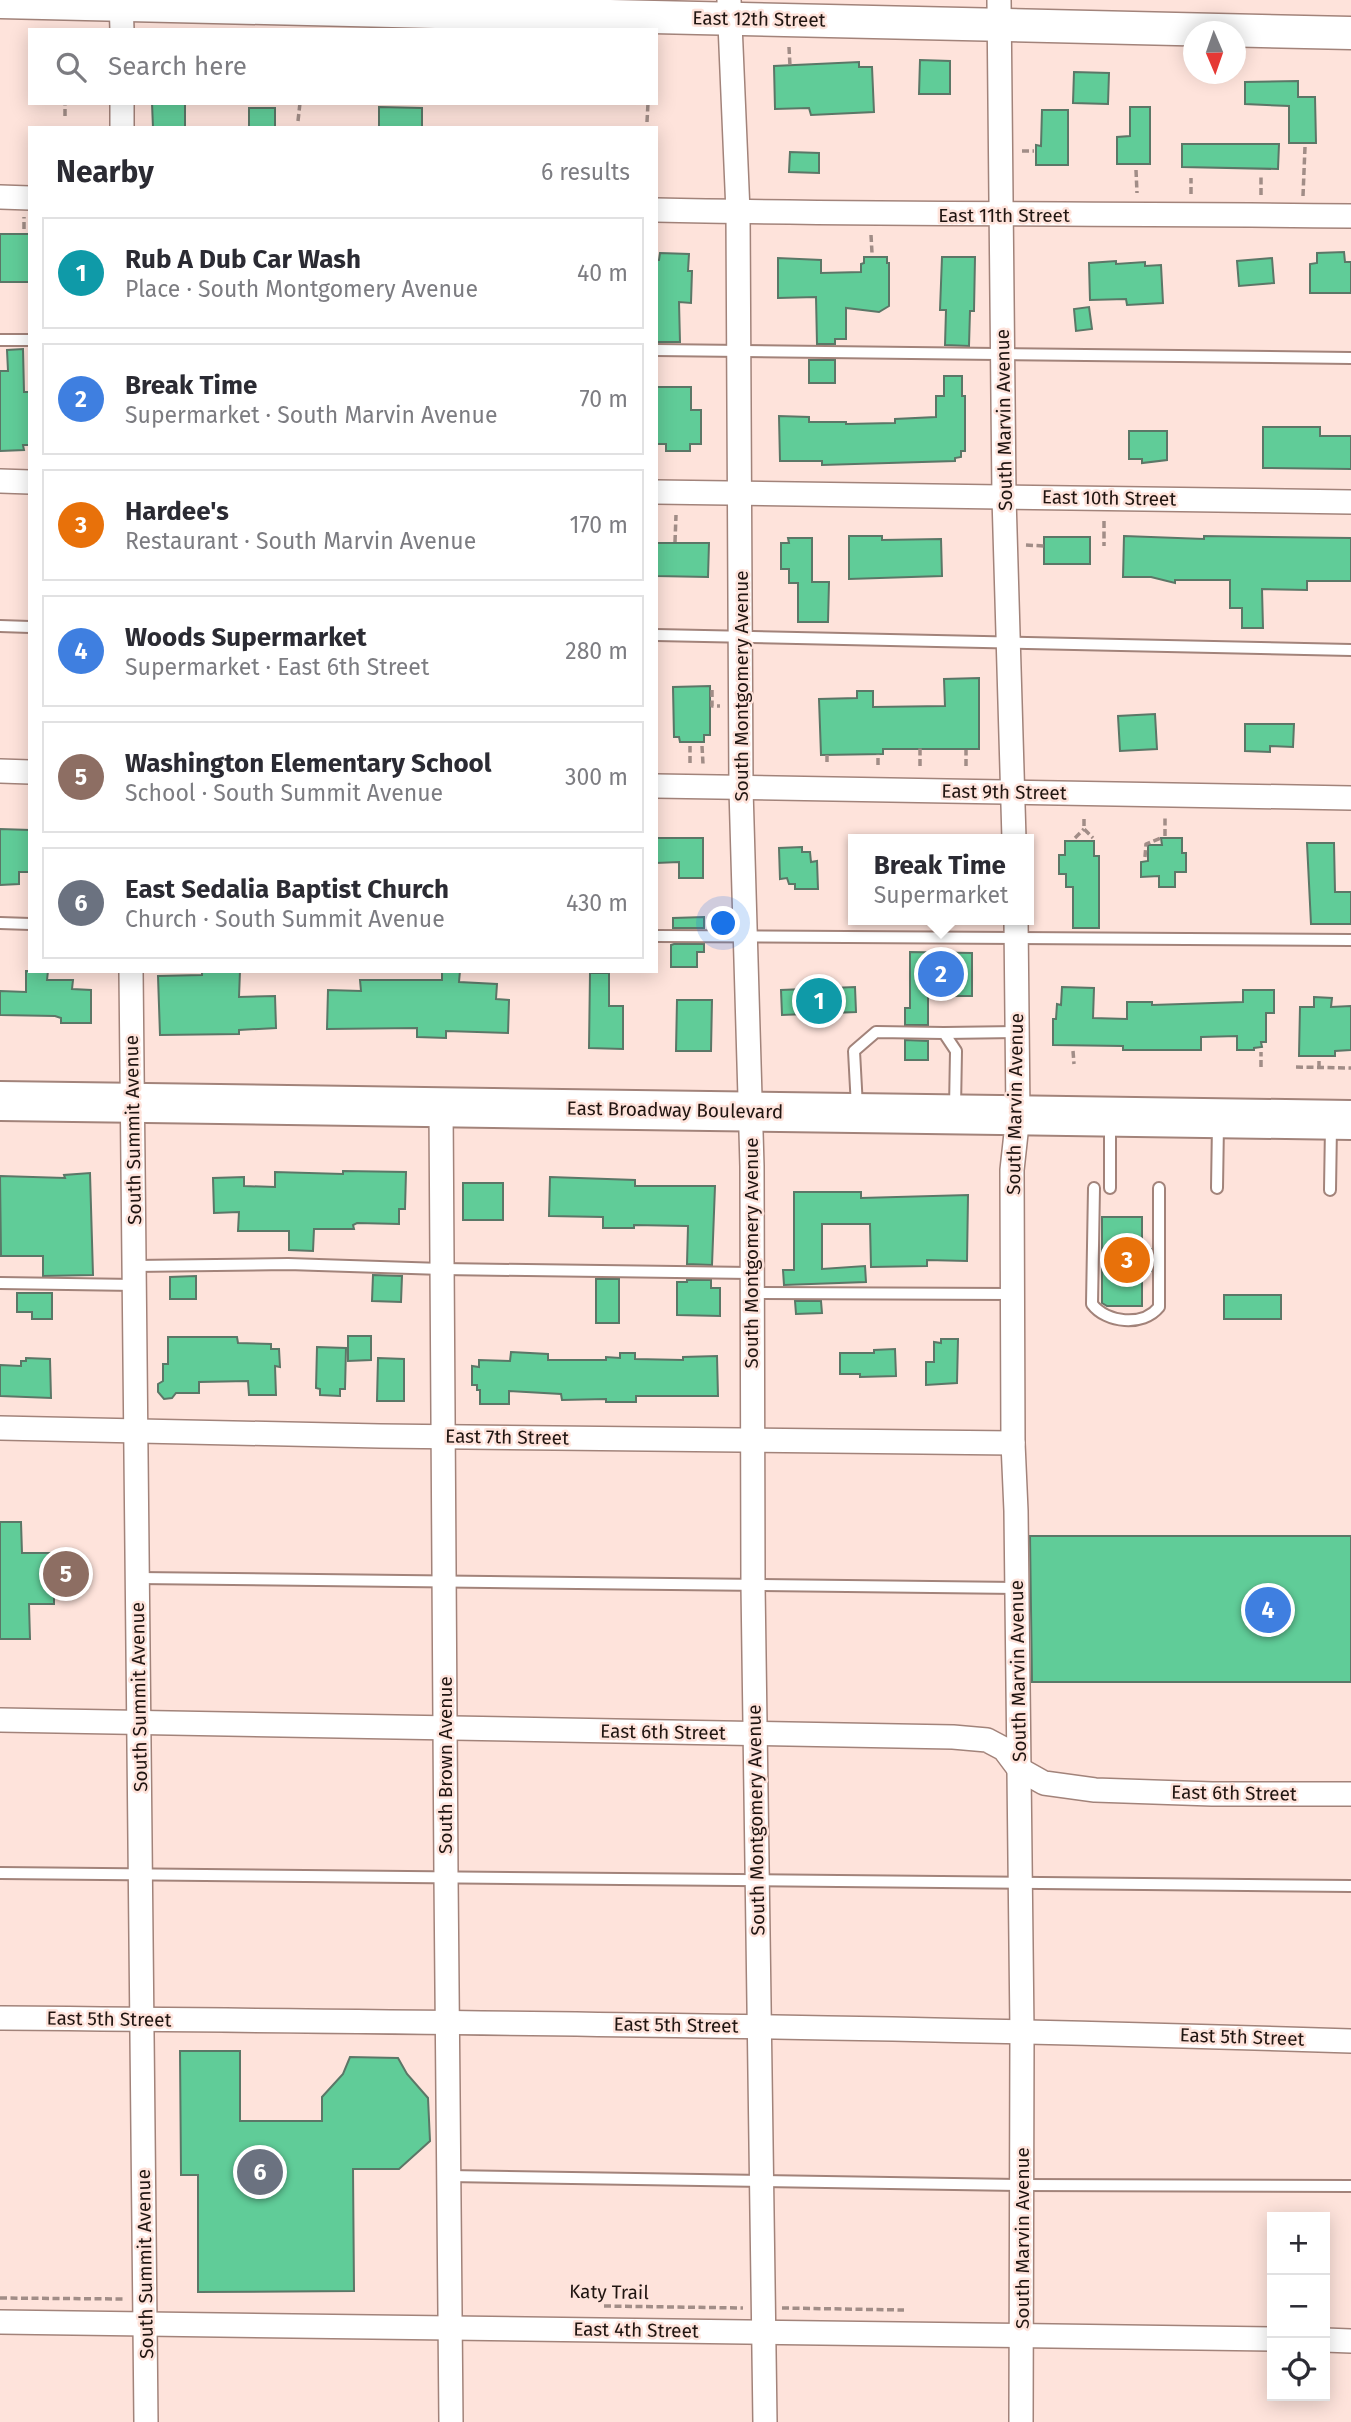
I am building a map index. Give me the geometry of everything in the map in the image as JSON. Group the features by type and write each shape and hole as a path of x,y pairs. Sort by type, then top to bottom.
{"highway":[{"name":"East Broadway Boulevard","path":"0,1101 1341,1120"}],"street":[{"name":"East 12th Street","path":"0,2 122,12 428,6 999,12 1351,33"},
{"name":"South Montgomery Avenue","path":"729,9 738,212 741,789 751,1111 753,1585 765,2422"},
{"name":"South Marvin Avenue","path":"999,12 1004,497 1014,834"},
{"path":"122,105 122,126"},
{"path":"0,197 28,198"},
{"name":"East 11th Street","path":"658,210 1351,216"},
{"path":"0,481 28,482"},
{"name":"East 10th Street","path":"658,492 1351,502"},
{"path":"0,771 28,772"},
{"name":"East 9th Street","path":"658,786 1351,798"},
{"name":"South Marvin Avenue","path":"1016,928 1018,1115 1012,1170 1013,1443 1022,2031 1021,2422"},
{"name":"South Summit Avenue","path":"131,973 146,2422"},
{"name":"South Brown Avenue","path":"442,1107 451,2422"},
{"name":"East 7th Street","path":"0,1428 1013,1443"},
{"name":"East 6th Street","path":"0,1720 953,1737 987,1740 1004,1749 1019,1769 1044,1783 1095,1790 1212,1794 1351,1794"},
{"name":"East 5th Street","path":"0,2018 760,2026 1351,2040"},
{"name":"East 4th Street","path":"0,2322 1267,2339"},
{"path":"1330,2340 1351,2341"}],"lane":[{"path":"0,340 28,340"},
{"path":"658,351 1351,358"},
{"path":"0,626 28,626"},
{"path":"658,635 1351,650"},
{"path":"0,923 28,924"},
{"path":"658,936 1016,928 1351,940"},
{"path":"857,1113 854,1051 876,1032 1017,1032"},
{"path":"944,1033 956,1051 955,1115"},
{"path":"1110,1117 1110,1188"},
{"path":"1217,1188 1218,1118"},
{"path":"1330,1190 1341,1120"},
{"path":"1094,1188 1092,1304 1098,1313 1114,1319 1136,1320 1153,1315 1159,1307 1159,1188"},
{"path":"0,1283 288,1264 1013,1294"},
{"path":"138,1578 1017,1588"},
{"path":"0,1873 1351,1886"},
{"path":"448,2176 1022,2185 1351,2186"}],"path":[{"path":"65,105 65,116"},
{"path":"298,121 300,105"},
{"path":"647,122 648,105"},
{"path":"1303,216 1304,147"},
{"path":"1019,151 1034,150"},
{"path":"1136,170 1137,199"},
{"path":"872,235 872,253"},
{"path":"676,515 676,542"},
{"path":"1104,521 1104,546"},
{"path":"1026,545 1044,546"},
{"path":"712,690 712,706 722,706"},
{"path":"690,746 690,763"},
{"path":"702,746 703,764"},
{"path":"920,746 920,766"},
{"path":"966,750 966,766"},
{"path":"878,754 878,765"},
{"path":"827,755 827,765"},
{"path":"1145,857 1146,844 1163,837 1166,807"},
{"path":"1075,838 1084,829 1084,819"},
{"path":"1084,829 1093,838"},
{"path":"1073,1051 1074,1065"},
{"path":"1261,1052 1261,1067"},
{"path":"1319,1068 1320,1059"},
{"path":"1296,1067 1351,1068"},
{"path":"0,2298 130,2300"},
{"name":"Katy Trail","path":"603,2306 750,2308"},
{"path":"780,2308 915,2311"}],"building":[{"path":"920,60 950,61 950,94 919,94"},
{"path":"859,62 859,67 872,67 874,112 811,115 809,108 775,109 774,66"},
{"path":"1074,72 1109,73 1108,104 1073,103"},
{"path":"1298,81 1298,97 1315,97 1316,143 1289,143 1289,106 1245,104 1246,82"},
{"path":"152,105 185,105 185,126 153,126"},
{"path":"379,107 422,108 422,126 379,126"},
{"path":"1130,107 1150,107 1150,164 1117,164 1117,137 1130,136"},
{"path":"249,108 275,108 275,126 249,126"},
{"path":"1042,110 1068,110 1068,165 1036,165 1036,145 1041,146"},
{"path":"1182,144 1279,144 1278,169 1182,167"},
{"path":"790,152 819,153 819,173 789,172"},
{"path":"0,234 28,234 28,282 0,282"},
{"path":"1344,252 1345,262 1351,262 1351,293 1310,293 1310,264 1317,263 1317,253"},
{"path":"660,253 689,254 688,271 692,271 691,303 679,302 680,342 658,342"},
{"path":"864,257 887,257 889,306 879,312 846,308 846,339 835,339 835,344 817,344 816,297 778,298 778,258 821,260 821,273 861,272"},
{"path":"942,257 975,257 974,311 970,311 969,346 945,345 946,310 940,310"},
{"path":"1272,258 1274,283 1239,286 1237,261"},
{"path":"1116,261 1116,264 1145,262 1145,266 1161,265 1163,303 1127,305 1126,299 1090,300 1089,263"},
{"path":"1089,307 1092,329 1076,331 1074,309"},
{"path":"23,349 24,392 28,392 28,445 23,445 24,450 0,451 0,371 8,371 7,350"},
{"path":"809,360 835,360 835,383 809,383"},
{"path":"944,376 962,376 962,396 965,396 965,451 961,451 961,457 955,458 955,461 822,465 822,461 780,461 779,416 809,417 809,422 846,424 895,423 895,419 936,417 936,396 944,396"},
{"path":"658,387 691,387 691,410 701,410 701,444 690,444 690,451 666,451 666,444 658,444"},
{"path":"1263,427 1320,427 1320,436 1351,436 1351,469 1263,468"},
{"path":"1129,431 1167,431 1167,460 1142,463 1142,459 1129,459"},
{"path":"849,536 882,536 882,540 941,539 942,576 849,579"},
{"path":"1124,536 1204,539 1204,536 1351,538 1351,581 1307,581 1307,590 1262,589 1263,628 1242,628 1242,608 1230,608 1230,580 1175,580 1175,583 1151,577 1123,577"},
{"path":"1044,537 1090,537 1090,564 1044,564"},
{"path":"788,538 812,538 812,582 829,582 828,622 798,622 798,583 789,583 789,569 781,569 781,543 789,543"},
{"path":"658,543 709,543 708,577 658,576"},
{"path":"979,678 979,749 883,749 883,754 821,755 819,699 857,698 857,691 873,691 873,707 945,706 944,679"},
{"path":"710,686 710,735 704,735 704,742 680,742 679,737 674,737 673,687"},
{"path":"1155,714 1157,749 1120,751 1118,716"},
{"path":"1245,724 1294,724 1293,747 1270,746 1270,752 1245,751"},
{"path":"0,829 28,830 28,872 19,872 19,884 0,885"},
{"path":"658,838 703,838 703,878 679,878 679,862 658,863"},
{"path":"1161,838 1182,838 1182,853 1186,853 1186,872 1175,872 1175,887 1159,887 1159,876 1141,877 1141,862 1148,861 1148,845 1162,845"},
{"path":"1065,841 1094,841 1094,856 1099,856 1099,928 1073,928 1073,887 1066,887 1066,874 1059,874 1059,855 1065,855"},
{"path":"1307,843 1334,843 1335,892 1351,892 1351,924 1311,924"},
{"path":"802,847 802,852 810,852 811,862 817,861 818,889 795,889 795,884 789,884 787,878 780,879 779,848"},
{"path":"704,917 704,928 673,928 673,918"},
{"path":"704,944 704,952 697,952 697,967 671,967 671,945"},
{"path":"910,952 972,953 972,996 928,996 928,1025 905,1025 905,1008 910,1008"},
{"path":"26,971 48,973 47,980 73,980 72,989 91,990 91,1023 61,1023 61,1018 55,1016 0,1015 0,991 26,992"},
{"path":"240,973 239,997 275,996 276,1028 239,1030 239,1034 160,1035 158,976"},
{"path":"442,973 460,973 459,982 497,984 496,999 509,1000 508,1033 446,1031 446,1038 417,1037 417,1028 327,1029 328,990 361,991 360,980 442,980"},
{"path":"590,973 609,973 609,1006 623,1006 623,1049 589,1048"},
{"path":"855,987 856,1012 782,1015 781,990"},
{"path":"1062,987 1094,988 1093,1018 1127,1019 1127,1002 1152,1002 1152,1005 1243,1002 1243,990 1274,990 1274,1013 1266,1013 1266,1042 1261,1042 1262,1047 1254,1050 1237,1050 1237,1036 1201,1037 1201,1050 1123,1050 1123,1046 1053,1045 1053,1019 1056,1019 1057,1004 1061,1005"},
{"path":"1314,997 1332,998 1331,1007 1351,1006 1351,1050 1335,1051 1335,1056 1299,1056 1300,1007 1314,1007"},
{"path":"677,1000 712,1000 711,1051 676,1051"},
{"path":"905,1040 928,1041 928,1060 905,1060"},
{"path":"343,1171 406,1172 405,1209 399,1209 399,1224 357,1223 353,1225 354,1229 314,1229 313,1251 289,1250 289,1231 238,1231 239,1212 214,1213 213,1178 244,1177 244,1186 275,1187 275,1172 343,1174"},
{"path":"90,1173 93,1275 43,1276 43,1256 1,1256 0,1176 65,1178 64,1175"},
{"path":"550,1177 635,1180 635,1186 715,1186 712,1265 687,1264 688,1226 634,1225 634,1228 603,1228 603,1217 549,1216"},
{"path":"463,1183 503,1183 503,1220 463,1220"},
{"path":"794,1192 861,1192 861,1198 968,1195 967,1261 927,1260 927,1266 871,1267 870,1224 822,1224 822,1269 865,1266 866,1282 784,1285 783,1270 794,1270"},
{"path":"1102,1217 1142,1217 1142,1250 1151,1249 1151,1271 1142,1271 1142,1306 1107,1306 1102,1303"},
{"path":"373,1275 402,1276 401,1302 372,1301"},
{"path":"196,1276 196,1299 170,1299 170,1277"},
{"path":"596,1279 619,1279 619,1323 596,1323"},
{"path":"711,1280 711,1288 720,1288 720,1316 677,1315 677,1282"},
{"path":"17,1293 52,1293 52,1319 32,1319 32,1312 17,1312"},
{"path":"1224,1295 1281,1295 1281,1319 1224,1319"},
{"path":"795,1301 821,1301 822,1313 796,1314"},
{"path":"348,1336 371,1336 371,1360 348,1361"},
{"path":"168,1337 237,1337 238,1343 271,1344 271,1349 279,1349 280,1367 275,1366 276,1395 249,1395 248,1381 199,1382 199,1393 176,1393 172,1398 164,1399 158,1392 158,1384 163,1381 163,1364 168,1364"},
{"path":"941,1339 958,1339 957,1383 926,1385 926,1362 934,1362 934,1342 941,1343"},
{"path":"317,1347 346,1348 345,1389 340,1389 340,1396 320,1395 320,1389 316,1388"},
{"path":"895,1349 896,1376 860,1377 860,1374 840,1374 840,1353 874,1353 874,1350"},
{"path":"511,1352 548,1354 548,1360 606,1360 606,1357 620,1358 620,1353 635,1353 635,1359 683,1360 683,1357 717,1356 718,1396 636,1396 636,1402 606,1402 606,1399 562,1400 561,1394 509,1391 509,1404 480,1404 480,1390 477,1390 477,1385 472,1385 472,1366 479,1367 479,1360 510,1361"},
{"path":"26,1358 50,1359 51,1398 0,1396 0,1365 21,1366 21,1361 26,1361"},
{"path":"378,1358 404,1359 404,1401 377,1401"},
{"path":"0,1522 21,1522 22,1553 54,1553 54,1604 29,1604 30,1639 0,1639"},
{"path":"1030,1536 1351,1536 1351,1682 1032,1682"},
{"path":"180,2051 240,2051 240,2121 322,2121 322,2097 343,2074 350,2057 398,2058 407,2074 428,2098 430,2141 399,2169 353,2169 354,2291 198,2292 198,2175 181,2175"}],"place":[{"name":"Break Time","path":"941,974"},
{"name":"Rub A Dub Car Wash","path":"819,1001"},
{"name":"Hardee's","path":"1127,1260"},
{"name":"Washington Elementary School","path":"66,1574"},
{"name":"Woods Supermarket","path":"1268,1610"},
{"name":"East Sedalia Baptist Church","path":"260,2172"}]}
